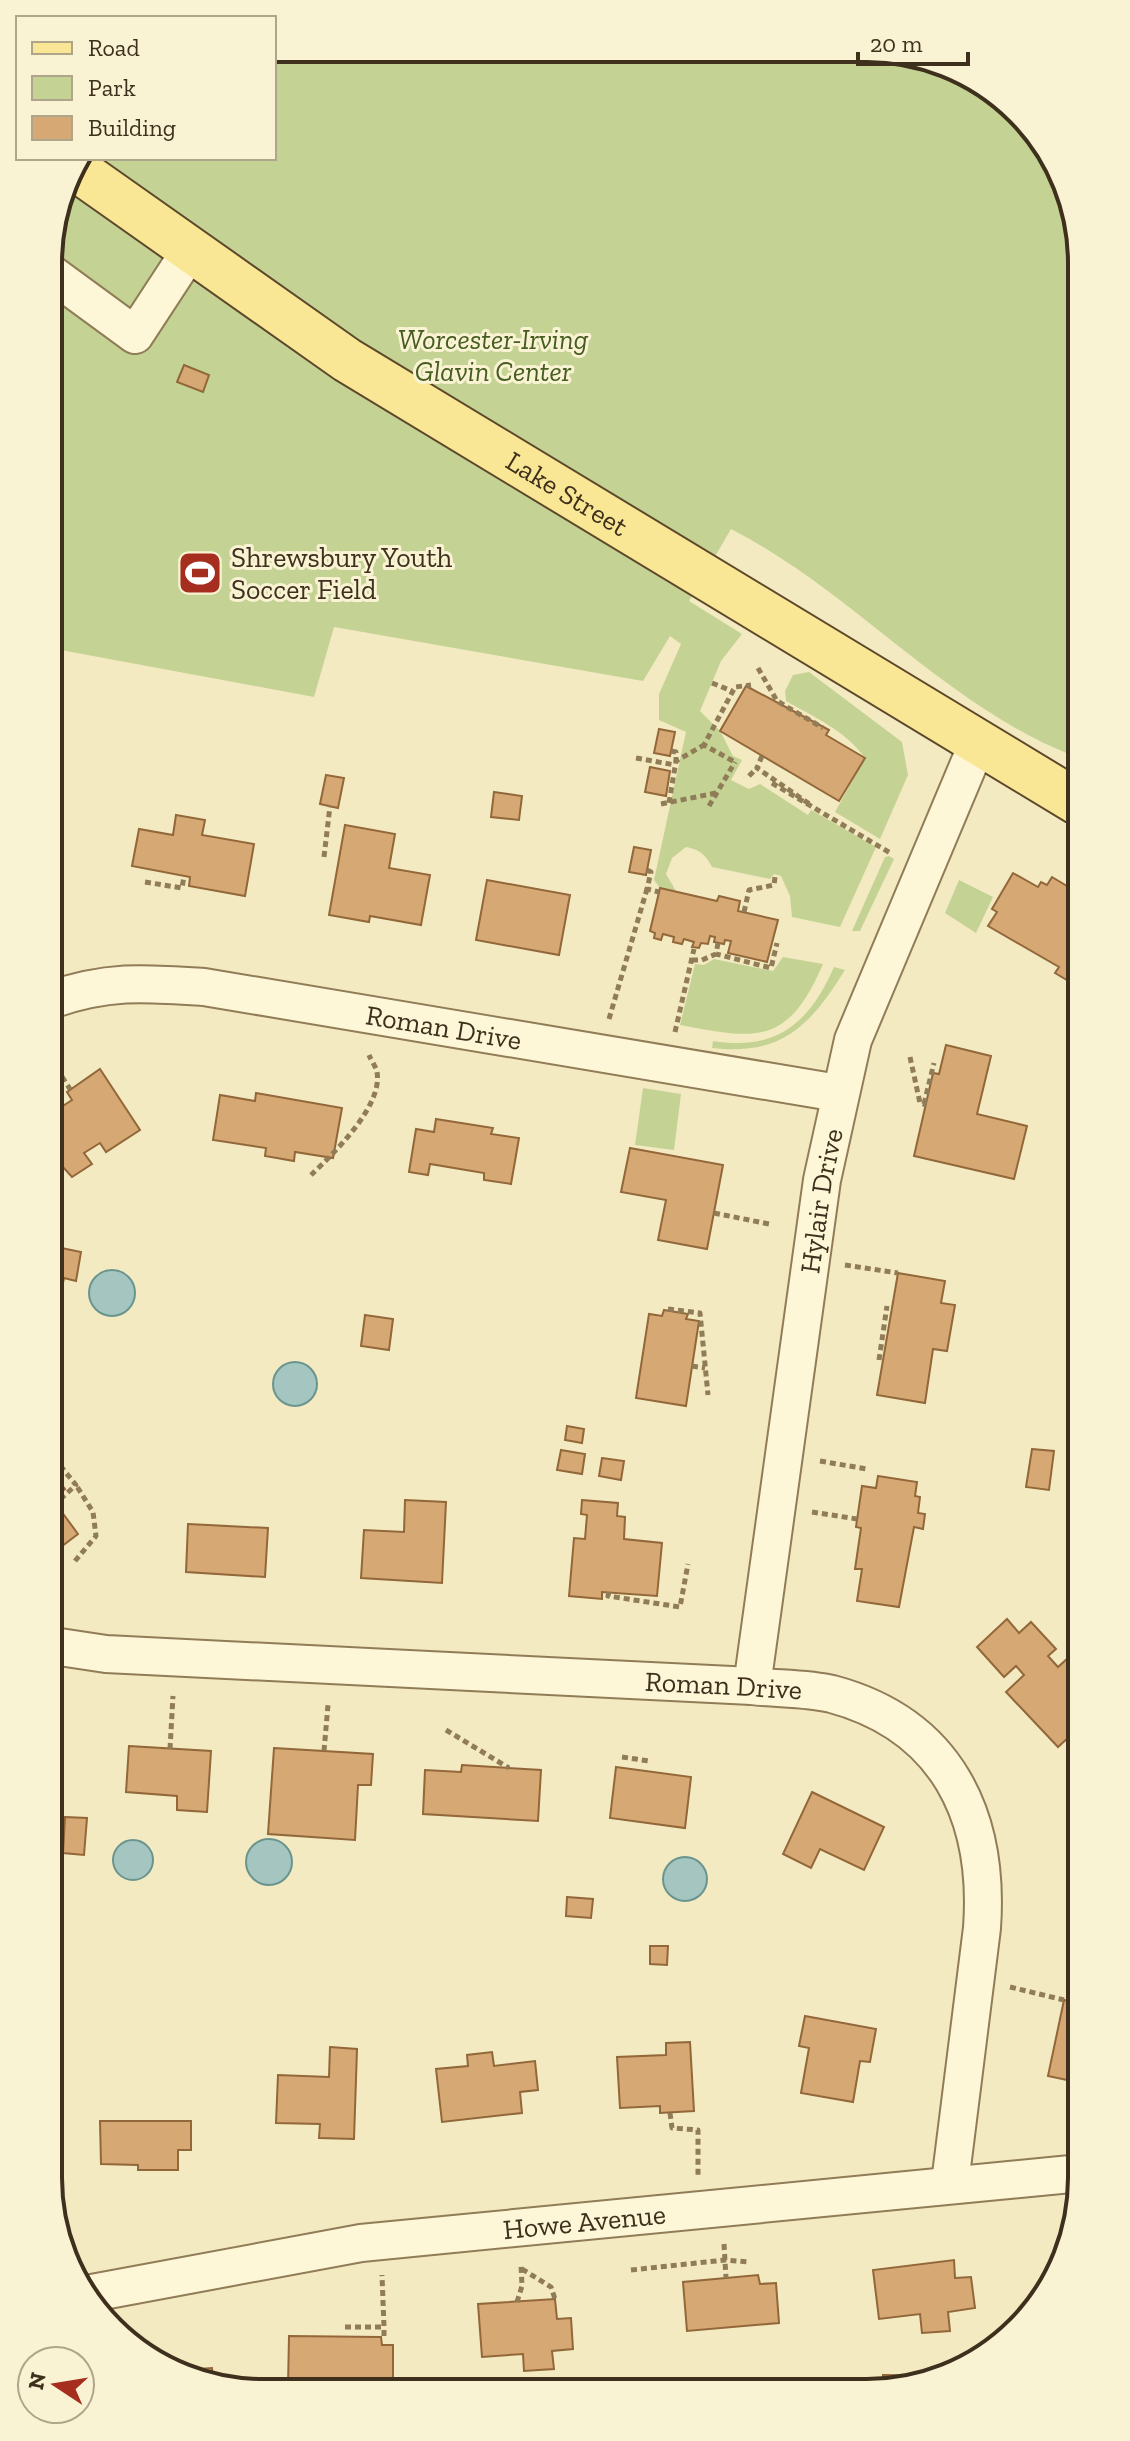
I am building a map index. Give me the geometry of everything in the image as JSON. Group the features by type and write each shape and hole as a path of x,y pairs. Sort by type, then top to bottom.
{"main road":[{"name":"Lake Street","path":"83,174 347,360 1068,796"}],"street":[{"path":"62,282 135,335 190,251"},
{"name":"Hylair Drive","path":"752,1686 822,1180 838,1093 853,1040 979,740"},
{"name":"Roman Drive","path":"62,997 104,984 133,982 204,987 838,1093"},
{"name":"Roman Drive","path":"62,1647 106,1654 752,1686 829,1693 883,1715 911,1732 934,1753 960,1790 972,1817 985,1888 950,2183"},
{"name":"Howe Avenue","path":"98,2292 381,2241 950,2183 1068,2174"}],"path":[{"path":"758,668 777,701 823,728"},
{"path":"712,683 732,691"},
{"path":"636,758 676,763 704,745 735,687 751,685"},
{"path":"704,745 735,762 709,806"},
{"path":"669,803 668,794 676,763 676,752 671,751"},
{"path":"749,776 762,756"},
{"path":"757,768 812,806"},
{"path":"772,783 896,856"},
{"path":"661,804 716,793"},
{"path":"324,857 330,806"},
{"path":"608,1020 647,889 651,872 647,870"},
{"path":"145,882 182,888 184,876"},
{"path":"744,912 749,890 774,885 775,877"},
{"path":"647,889 659,892"},
{"path":"716,954 718,943"},
{"path":"692,960 702,960 716,954 771,968 777,943"},
{"path":"675,1033 694,949"},
{"path":"311,1175 341,1147 370,1105 378,1073 369,1055"},
{"path":"910,1057 920,1103 925,1104 934,1063"},
{"path":"62,1077 70,1089"},
{"path":"714,1213 769,1224"},
{"path":"840,1264 898,1273"},
{"path":"879,1360 887,1306"},
{"path":"668,1309 700,1313 708,1395"},
{"path":"692,1366 705,1368"},
{"path":"811,1460 867,1469"},
{"path":"62,1468 93,1512 96,1536 75,1561"},
{"path":"62,1498 76,1485"},
{"path":"803,1511 857,1519"},
{"path":"609,1592 608,1596 680,1607 688,1564"},
{"path":"170,1749 173,1696"},
{"path":"324,1751 328,1705"},
{"path":"446,1730 509,1768"},
{"path":"622,1757 649,1761"},
{"path":"1006,1986 1064,2000"},
{"path":"670,2113 672,2128 698,2130 697,2209"},
{"path":"381,2241 384,2336"},
{"path":"631,2270 725,2260 749,2262"},
{"path":"521,2268 551,2287 555,2299"},
{"path":"345,2327 384,2327"}],"green space":[{"name":"Worcester-Irving Glavin Center","path":"276,62 893,64 931,73 967,89 1009,121 1026,141 1053,186 1061,211 1068,263 1068,753 985,709 819,584 731,529 689,601 742,634 721,661 700,711 720,731 733,756 742,760 731,780 749,789 760,784 808,815 811,810 876,847 840,927 792,917 790,896 781,876 774,874 770,879 712,867 702,853 691,848 686,847 672,858 666,874 676,891 660,888 654,880 686,732 659,720 659,694 681,644 670,636 643,681 334,627 314,697 62,650 62,250 69,211 77,186 91,160 276,160"},
{"path":"809,672 902,742 908,775 880,839 835,812 865,758 839,732 786,701 785,691 793,675"},
{"path":"885,857 894,859 860,931 852,931"},
{"path":"959,880 993,897 976,933 945,913"},
{"path":"783,957 823,964 797,1010 783,1023 750,1034 680,1025 695,964 704,965 714,959 773,971"},
{"path":"834,967 845,970 819,1007 792,1033 776,1042 757,1047 712,1048 713,1041 755,1042 788,1029 813,1004"},
{"path":"643,1088 681,1094 674,1150 635,1145"}],"water":[{"path":"112,1270 128,1277 135,1293 128,1309 112,1316 96,1309 89,1293 96,1277"},
{"path":"295,1362 311,1368 317,1384 311,1400 295,1406 279,1400 273,1384 279,1368"},
{"path":"269,1839 285,1846 292,1862 285,1878 269,1885 253,1878 246,1862 253,1846"},
{"path":"133,1840 147,1846 153,1860 147,1874 133,1880 119,1874 113,1860 119,1846"},
{"path":"685,1857 700,1864 707,1879 700,1894 685,1901 670,1894 663,1879 670,1864"}],"building":[{"path":"184,365 209,375 203,392 177,382"},
{"path":"746,686 829,730 826,735 865,758 839,801 720,731"},
{"path":"659,729 675,732 670,756 654,753"},
{"path":"650,767 670,771 666,796 645,792"},
{"path":"326,775 344,778 338,808 320,804"},
{"path":"494,792 522,796 519,820 491,817"},
{"path":"176,815 205,820 202,835 254,844 245,896 189,886 190,877 132,866 139,829 173,835"},
{"path":"345,825 395,834 389,868 430,875 421,925 370,916 369,922 329,915"},
{"path":"634,847 651,850 646,875 629,872"},
{"path":"1013,873 1038,887 1041,882 1047,885 1052,877 1068,887 1068,981 1055,973 1059,967 988,926 997,912 992,909"},
{"path":"487,880 570,895 559,955 476,940"},
{"path":"660,888 717,901 719,896 740,901 738,911 778,920 767,962 728,953 731,941 725,940 724,944 714,942 715,937 710,936 708,944 701,943 699,948 692,947 694,942 684,939 682,944 673,942 674,937 663,934 661,940 654,938 655,933 650,931"},
{"path":"946,1045 991,1056 977,1114 1027,1126 1014,1179 914,1156 933,1073 939,1074"},
{"path":"100,1069 140,1130 106,1152 100,1143 84,1153 92,1164 72,1177 62,1166 62,1106 72,1100 67,1092"},
{"path":"256,1093 342,1108 333,1158 295,1152 294,1161 265,1156 266,1148 213,1140 220,1095 255,1101"},
{"path":"436,1119 493,1128 491,1134 519,1138 511,1184 484,1180 484,1173 430,1164 428,1175 409,1172 416,1129 434,1132"},
{"path":"630,1148 723,1165 707,1249 658,1240 666,1200 621,1192"},
{"path":"62,1248 81,1252 76,1281 64,1278 62,1288"},
{"path":"898,1273 945,1281 941,1303 955,1305 947,1351 933,1349 925,1403 877,1395"},
{"path":"664,1310 688,1314 686,1319 699,1321 686,1406 636,1398 649,1314 662,1316"},
{"path":"365,1315 393,1319 389,1350 361,1346"},
{"path":"567,1426 584,1429 582,1443 565,1440"},
{"path":"1032,1449 1054,1451 1049,1490 1026,1487"},
{"path":"561,1450 585,1454 582,1474 557,1470"},
{"path":"602,1458 624,1461 621,1480 599,1476"},
{"path":"878,1476 917,1482 915,1496 920,1497 918,1513 925,1514 923,1529 914,1527 899,1607 857,1601 862,1569 855,1569 861,1528 856,1527 862,1486 876,1488"},
{"path":"405,1500 446,1502 442,1583 361,1578 364,1530 404,1532"},
{"path":"582,1500 618,1503 617,1516 625,1517 624,1539 662,1543 657,1596 602,1592 602,1599 569,1596 574,1538 585,1539 587,1515 581,1514"},
{"path":"62,1512 78,1534 62,1546"},
{"path":"188,1524 268,1528 265,1577 186,1572"},
{"path":"1007,1619 1019,1633 1031,1622 1056,1649 1048,1656 1058,1667 1068,1658 1068,1738 1058,1747 1006,1692 1024,1675 1016,1666 1004,1677 977,1647"},
{"path":"129,1746 211,1751 207,1812 177,1810 177,1796 126,1792"},
{"path":"274,1748 373,1754 371,1785 358,1785 355,1840 268,1834"},
{"path":"462,1765 541,1770 538,1821 423,1814 425,1770 461,1772"},
{"path":"616,1767 691,1777 685,1828 610,1818"},
{"path":"812,1792 884,1827 864,1870 820,1849 811,1868 783,1854"},
{"path":"65,1817 87,1818 84,1855 63,1853"},
{"path":"567,1897 593,1899 591,1918 566,1916"},
{"path":"650,1946 668,1946 667,1965 650,1964"},
{"path":"1064,2000 1068,2001 1068,2080 1048,2076"},
{"path":"805,2016 876,2029 870,2062 860,2061 853,2102 801,2093 809,2048 799,2046"},
{"path":"690,2042 694,2111 660,2113 660,2106 620,2108 617,2057 666,2055 666,2043"},
{"path":"330,2047 357,2049 354,2139 319,2138 320,2124 276,2123 278,2075 329,2077"},
{"path":"492,2052 494,2066 535,2061 538,2090 520,2092 522,2113 442,2122 436,2069 468,2066 467,2055"},
{"path":"100,2121 191,2121 191,2150 178,2150 178,2170 138,2170 138,2165 101,2164"},
{"path":"954,2260 955,2278 971,2277 975,2308 948,2312 950,2331 922,2333 920,2314 879,2319 873,2270"},
{"path":"758,2275 760,2284 776,2283 779,2323 687,2331 683,2282"},
{"path":"555,2299 557,2319 571,2318 573,2349 552,2351 554,2369 524,2371 523,2354 482,2357 478,2304"},
{"path":"289,2336 381,2337 382,2345 393,2345 393,2379 288,2379"}],"place":[{"name":"Shrewsbury Youth Soccer Field","path":"200,573"}]}
